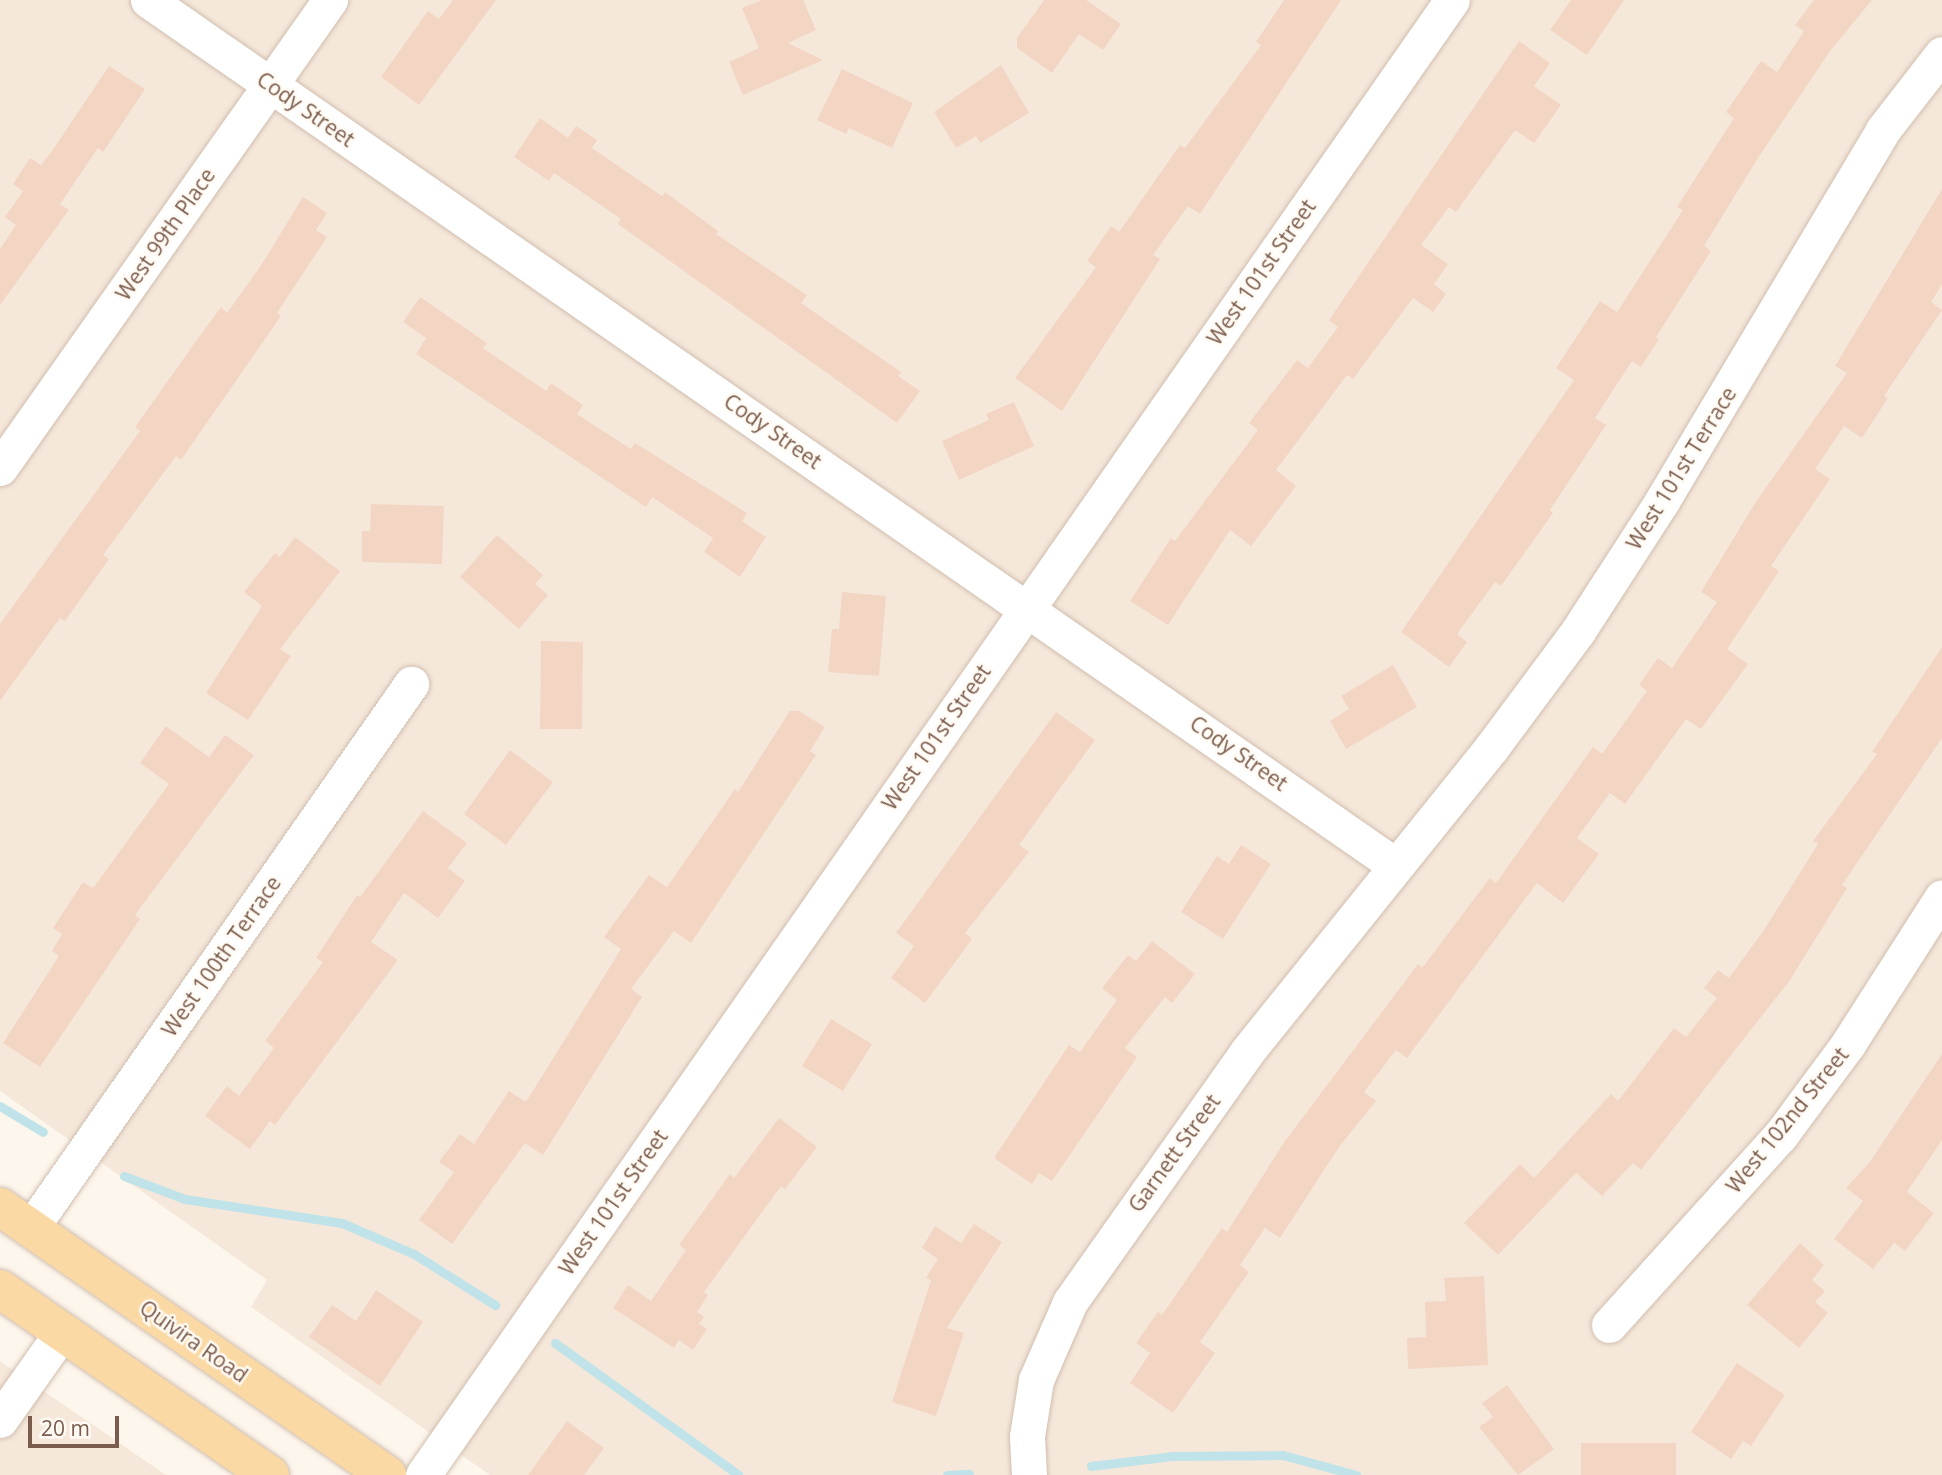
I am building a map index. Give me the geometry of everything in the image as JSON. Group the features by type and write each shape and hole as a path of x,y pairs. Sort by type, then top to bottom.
{"main road":[{"name":"Quivira Road","path":"0,1207 387,1475"},
{"path":"0,1289 270,1475"}],"street":[{"name":"Cody Street","path":"148,0 1027,606 1395,865"},
{"name":"West 99th Place","path":"0,468 330,0"},
{"name":"West 101st Street","path":"423,1475 1452,0"},
{"name":"West 101st Terrace","path":"1395,865 1492,747 1577,631 1662,501 1883,130 1942,54"},
{"name":"West 100th Terrace","path":"31,1228 411,684"},
{"name":"Garnett Street","path":"1029,1475 1027,1436 1036,1380 1070,1302 1245,1053 1395,865"},
{"name":"West 102nd Street","path":"1609,1325 1780,1136 1848,1044 1942,897"},
{"path":"0,1420 62,1332"}],"shaded area":[{"path":"0,0 1942,0 1942,1475 490,1475 251,1307 267,1280 0,1091"},
{"path":"0,1361 166,1475 0,1475"}],"building":[{"path":"453,0 496,0 419,105 381,77 428,11 439,19"},
{"path":"762,0 803,0 816,30 788,43 823,60 743,95 729,62 759,48 742,8"},
{"path":"1044,0 1086,0 1121,24 1103,50 1079,34 1052,73 1017,48 1017,38"},
{"path":"1284,0 1341,0 1200,214 1188,206 1153,255 1160,259 1062,411 1015,378 1096,267 1087,261 1111,226 1119,232 1180,145 1185,148 1261,45 1256,42"},
{"path":"1571,0 1624,0 1587,55 1550,30"},
{"path":"1814,0 1872,0 1830,51 1758,158 1704,246 1711,251 1656,337 1659,339 1641,367 1632,361 1595,418 1606,425 1550,510 1553,513 1501,586 1495,582 1457,634 1467,642 1449,667 1401,632 1574,380 1556,368 1600,301 1617,312 1683,210 1677,207 1734,118 1726,112 1761,61 1777,72 1804,31 1795,25"},
{"path":"1519,41 1550,63 1534,86 1561,105 1534,143 1515,130 1456,212 1449,207 1421,245 1448,264 1434,284 1446,294 1433,312 1413,298 1353,379 1347,375 1276,470 1296,486 1251,546 1230,530 1168,625 1130,601 1171,538 1175,541 1258,430 1249,423 1297,360 1308,368 1338,327 1329,320"},
{"path":"1001,65 1029,113 980,143 976,136 956,148 934,112"},
{"path":"109,66 145,89 103,152 98,148 60,204 69,210 0,305 0,249 16,225 5,217 23,191 13,184 30,158 41,165"},
{"path":"842,69 913,103 892,148 849,128 846,134 817,120"},
{"path":"540,118 568,138 576,126 597,140 592,148 662,196 665,192 718,231 716,234 807,295 801,303 901,372 898,376 920,391 897,423 618,224 621,219 554,173 549,181 514,157"},
{"path":"1942,189 1942,284 1931,302 1942,310 1884,396 1888,398 1862,438 1844,426 1815,469 1830,479 1771,566 1779,571 1727,649 1748,664 1701,729 1686,719 1625,804 1610,793 1577,838 1599,854 1563,903 1537,883 1407,1058 1396,1050 1364,1092 1376,1101 1339,1147 1280,1238 1265,1228 1240,1265 1249,1272 1200,1342 1215,1353 1173,1413 1130,1383 1150,1353 1136,1343 1158,1312 1162,1315 1222,1228 1227,1232 1285,1141 1418,964 1422,968 1490,878 1496,883 1593,747 1602,754 1647,691 1639,685 1658,658 1672,668 1717,602 1701,592 1755,503 1847,373 1835,366"},
{"path":"303,197 327,213 316,230 327,237 277,313 281,316 181,460 176,456 103,555 109,559 65,621 60,618 0,701 0,624 140,431 135,427 194,344 221,307 227,313 260,267"},
{"path":"420,297 487,343 483,348 546,391 551,383 583,405 577,414 631,449 635,443 747,513 742,521 766,537 740,577 704,552 713,538 652,497 646,507 416,354 426,338 403,322"},
{"path":"1014,402 1034,446 959,480 942,441 989,420 986,414"},
{"path":"371,504 444,506 442,564 362,562 362,531 370,531"},
{"path":"497,535 543,575 535,584 548,595 519,629 460,577"},
{"path":"295,537 340,571 280,649 291,656 248,720 206,693 262,606 244,592 275,553 280,557"},
{"path":"842,592 886,596 879,676 828,672 832,629 839,629"},
{"path":"541,641 583,642 582,729 540,729"},
{"path":"1942,647 1942,738 1842,885 1847,888 1790,980 1641,1170 1633,1163 1602,1196 1576,1173 1498,1255 1464,1223 1520,1164 1534,1178 1611,1094 1618,1101 1674,1028 1686,1037 1717,998 1704,988 1718,970 1729,978 1764,930 1818,844 1813,841 1877,754 1872,752"},
{"path":"1393,665 1417,707 1346,749 1330,721 1349,709 1341,696"},
{"path":"790,711 799,711 825,727 810,751 816,755 691,943 674,931 631,989 642,997 543,1155 525,1143 452,1244 419,1220 454,1172 439,1162 460,1134 474,1144 509,1091 526,1102 621,949 604,937 649,875 667,887 735,789 738,792"},
{"path":"1056,712 1095,740 1019,845 1029,852 965,933 972,939 925,1003 891,978 914,946 896,933"},
{"path":"166,726 209,757 225,735 254,755 135,915 140,919 40,1067 3,1043 59,956 52,951 62,934 53,928 83,882 93,888 169,784 140,763"},
{"path":"510,750 553,782 506,845 464,814"},
{"path":"423,811 467,843 448,868 465,881 438,918 404,893 371,942 398,960 275,1125 270,1121 250,1149 205,1116 227,1086 239,1096 274,1048 265,1041 323,962 316,958 357,895 360,897"},
{"path":"1241,845 1271,864 1223,939 1181,912 1217,856 1229,864"},
{"path":"1152,941 1195,974 1172,1003 1165,997 1125,1048 1137,1057 1052,1181 1039,1173 1032,1184 994,1158 1069,1045 1080,1052 1117,1000 1102,988 1128,955 1136,961"},
{"path":"831,1019 872,1044 843,1091 802,1066"},
{"path":"1942,1054 1942,1140 1907,1192 1934,1213 1905,1251 1894,1243 1873,1269 1834,1239 1863,1201 1846,1188 1869,1163"},
{"path":"779,1118 817,1147 785,1189 781,1186 704,1292 708,1295 697,1312 704,1317 699,1324 707,1329 693,1350 679,1340 674,1348 613,1308 628,1285 651,1301 686,1250 679,1245 730,1174 734,1178"},
{"path":"974,1224 1002,1242 947,1328 964,1333 936,1416 892,1402 931,1280 926,1278 938,1259 922,1248 935,1226 961,1243"},
{"path":"1800,1243 1824,1265 1812,1280 1825,1291 1815,1302 1828,1313 1799,1348 1747,1305"},
{"path":"1484,1276 1488,1365 1408,1369 1407,1338 1426,1337 1425,1302 1446,1301 1444,1278"},
{"path":"376,1290 423,1322 380,1386 309,1337 332,1305 356,1321"},
{"path":"1737,1363 1785,1395 1751,1446 1743,1441 1731,1459 1691,1432"},
{"path":"1507,1385 1554,1449 1518,1475 1479,1427 1493,1417 1482,1403"},
{"path":"567,1421 604,1448 584,1475 528,1475"},
{"path":"1581,1443 1676,1443 1676,1475 1581,1475"}],"waterway":[{"path":"0,1106 43,1132"},
{"path":"124,1176 185,1199 342,1223 414,1254 495,1305"},
{"path":"555,1343 739,1475"},
{"path":"1091,1466 1173,1456 1283,1455 1356,1475"},
{"path":"947,1475 969,1474"}]}
